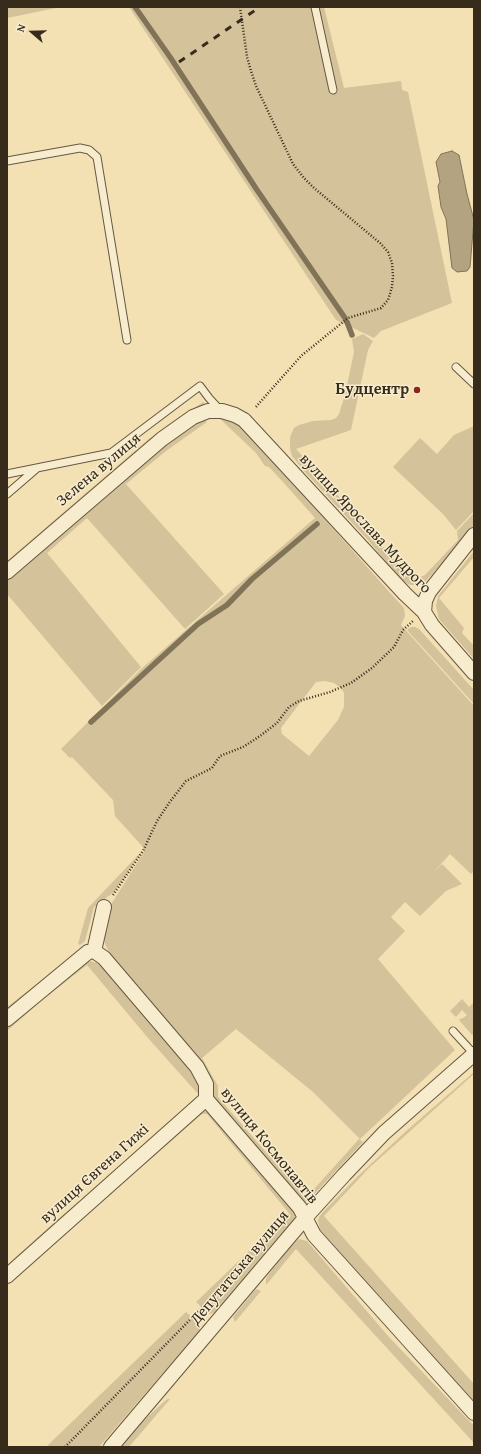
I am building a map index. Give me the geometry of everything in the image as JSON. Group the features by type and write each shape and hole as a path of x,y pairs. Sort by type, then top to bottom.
{"street":[{"name":"вулиця Ярослава Мудрого","path":"222,411 235,415 244,420 424,612 432,624 474,673"},
{"name":"Зелена вулиця","path":"7,572 162,439 193,417 208,412 222,411"},
{"path":"424,612 425,601 429,592 474,535"},
{"path":"7,1019 88,952 94,951 104,907"},
{"name":"вулиця Космонавтів","path":"94,951 104,958 197,1067 206,1084 206,1098 300,1208 309,1228 314,1235 474,1413"},
{"name":"Депутатська вулиця","path":"111,1447 305,1218 384,1133 474,1054"},
{"name":"вулиця Євгена Гижі","path":"7,1276 206,1098"}],"lane":[{"path":"315,7 333,90"},
{"path":"7,161 80,148 89,150 97,157 127,340"},
{"path":"456,367 474,384"},
{"path":"7,474 111,453 200,386 222,411"},
{"path":"7,494 36,468"},
{"path":"453,1031 474,1054"}],"path":[{"path":"240,7 247,57 251,71 260,94 293,164 314,188 380,243 388,252 392,263 393,276 392,287 388,300 381,308 348,318 319,341 301,356 244,420"},
{"path":"104,907 143,851 157,821 168,803 186,781 212,768 220,756 243,747 260,736 277,723 289,707 299,701 330,692 356,679 372,668 394,647 403,630 424,612"},
{"path":"65,1447 234,1276"}],"shaded area":[{"path":"7,7 61,7 7,18"},
{"path":"129,7 324,7 344,88 401,81 402,90 408,92 452,303 381,331 374,338 336,320"},
{"path":"452,151 459,155 474,220 470,267 467,271 457,272 452,268 446,219 441,207 438,186 440,182 436,162 441,154"},
{"path":"363,334 373,341 368,350 351,430 296,449 371,532 407,575 412,578 418,578 425,575 458,540 457,531 474,513 474,527 426,581 416,585 410,585 400,579 368,540 304,471 292,456 290,449 290,437 294,428 313,421 331,420 336,418 339,414 345,395 354,352 352,339"},
{"path":"203,402 205,405 7,566 7,561 150,438"},
{"path":"217,414 235,422 252,437 404,608 405,616 401,625 474,706 474,871 471,874 450,854 433,873 442,864 462,884 446,891 420,916 405,902 391,917 405,931 378,959 455,1050 360,1139 313,1092 236,1029 202,1058 218,1086 218,1097 306,1198 359,1139 363,1142 308,1201 303,1202 216,1100 214,1097 214,1087 198,1061 110,955 104,941 104,923 110,906 144,852 143,847 115,816 113,800 72,757 70,758 61,749 141,669 315,518 269,467 265,466 256,453 218,417 212,419 212,417","holes":["324,681 334,683 341,688 344,693 344,707 338,720 309,756 282,734 281,728 316,682"]},
{"path":"202,418 207,422 166,451 126,484 224,594 185,629 87,518 47,553 141,667 102,706 7,594 7,580 73,525 172,435"},
{"path":"474,426 474,511 456,530 443,514 393,467 420,438 437,454 454,435"},
{"path":"474,551 474,557 439,598 464,628 462,633 474,646 474,659 439,619 436,606 438,596"},
{"path":"411,627 419,629 474,690 474,704 407,630"},
{"path":"141,852 114,892 94,907 85,941 80,945 78,944 88,908"},
{"path":"66,961 7,1012 7,1007"},
{"path":"83,961 90,961 100,964 191,1068 204,1095 7,1267 7,1265 59,1218 104,1181 199,1095 148,1038 87,965 41,1001 7,1031 7,1024"},
{"path":"462,999 469,1007 474,1002 474,1034 472,1035 459,1020 467,1015 462,1010 456,1017 450,1011"},
{"path":"474,1072 474,1074 369,1168 324,1216 474,1384 474,1403 329,1240 320,1229 318,1221 323,1212 358,1176 405,1132"},
{"path":"203,1111 210,1112 296,1213 294,1219 214,1313 208,1313 196,1302 289,1213 207,1114 202,1114 7,1285 7,1281"},
{"path":"299,1239 307,1241 388,1336 474,1426 474,1443 296,1249 266,1285 268,1275 291,1246"},
{"path":"256,1289 261,1291 235,1322 233,1317"},
{"path":"186,1312 200,1324 201,1329 99,1447 46,1447"},
{"path":"168,1399 170,1399 129,1447 120,1447 144,1420"}],"waterway":[{"path":"135,7 170,57 257,190 345,318"},
{"path":"347,322 352,335"},
{"path":"91,722 198,624 227,605 252,579 317,524"}],"railway":[{"path":"179,62 260,7"}],"place":[{"name":"Будцентр","path":"417,390"}]}
